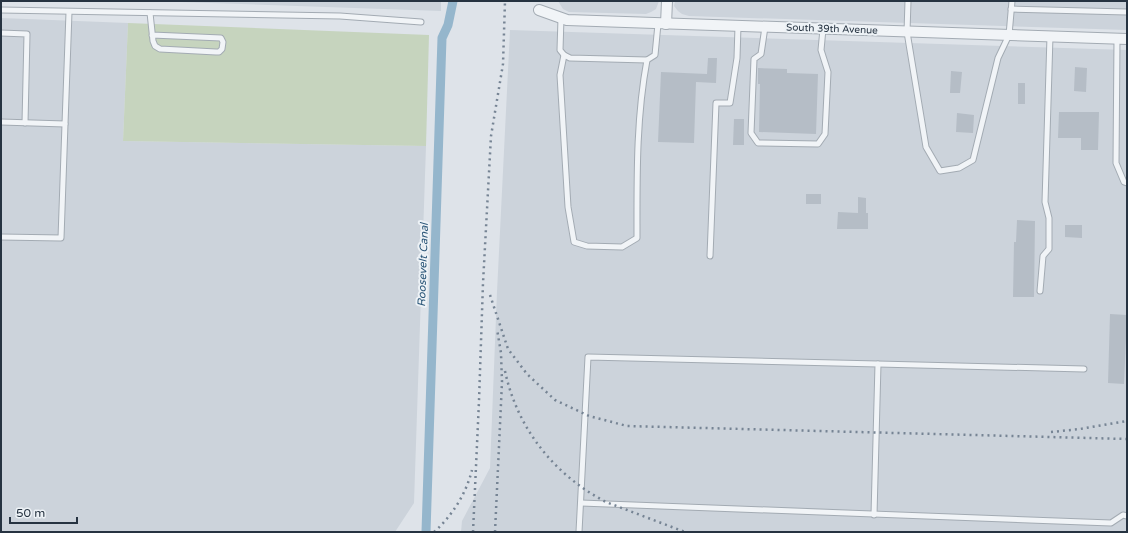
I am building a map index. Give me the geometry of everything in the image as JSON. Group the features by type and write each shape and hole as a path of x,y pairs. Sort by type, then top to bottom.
{"street":[{"path":"662,24 667,1"},
{"name":"South 39th Avenue","path":"539,10 567,20 1122,39"}],"lane":[{"path":"908,1 907,32 926,147 940,171 959,168 973,160 998,58 1009,35 1012,1"},
{"path":"1011,9 1127,12"},
{"path":"1,10 340,16 421,22"},
{"path":"1,237 62,238 69,12"},
{"path":"150,13 152,36 155,46 160,49 216,52 222,49 223,42 221,38 152,36"},
{"path":"561,18 560,50 564,55 570,58 647,60 655,55 662,24"},
{"path":"710,256 716,103 730,102 737,58 738,26"},
{"path":"765,27 761,54 754,59 751,133 758,143 818,144 823,138 825,134 828,72 821,50 823,29"},
{"path":"1,32 27,34 25,122"},
{"path":"1040,291 1043,256 1049,250 1049,218 1045,202 1050,36"},
{"path":"1122,39 1116,163 1124,182 1127,183"},
{"path":"564,55 560,75 568,207 574,242 587,246 622,247 636,238 638,124 642,84 647,60"},
{"path":"1,122 65,124"},
{"path":"579,532 588,357 1084,369"},
{"path":"874,515 878,364"},
{"path":"581,503 1111,523 1123,516 1127,516"}],"shaded area":[{"path":"151,1 441,1 441,11"},
{"path":"558,1 659,1 656,9 646,14 569,12 563,9"},
{"path":"675,1 1127,1 1127,30 689,16 678,11 674,6"},
{"path":"1,18 128,23 123,141 426,146 414,503 395,532 1,532"},
{"path":"510,30 1127,50 1127,532 461,532 462,521 490,468"}],"green space":[{"path":"128,23 429,35 426,146 123,141"}],"building":[{"path":"708,58 717,58 716,83 696,82 694,143 658,142 661,72 707,74"},
{"path":"1075,67 1087,68 1086,92 1074,91"},
{"path":"758,68 787,69 787,73 818,74 816,134 759,132 760,84 758,84"},
{"path":"951,71 962,72 960,93 950,93"},
{"path":"1018,83 1025,83 1025,104 1018,104"},
{"path":"1059,112 1099,112 1098,150 1081,150 1081,138 1058,138"},
{"path":"957,113 974,115 973,133 956,132"},
{"path":"734,119 744,119 744,145 733,145"},
{"path":"806,194 821,194 821,204 806,204"},
{"path":"858,197 866,198 868,229 837,229 838,212 858,213"},
{"path":"1017,220 1035,221 1034,297 1013,297 1014,242 1016,242"},
{"path":"1065,225 1082,225 1082,238 1065,237"},
{"path":"1110,314 1127,315 1124,384 1108,383"}],"waterway":[{"name":"Roosevelt Canal","path":"426,532 442,38 448,25 453,1"}],"railway":[{"path":"473,532 483,283 491,136 503,64 505,1"},
{"path":"490,295 508,349 527,374 555,400 589,416 627,426 1127,439"},
{"path":"495,532 502,382 501,353 497,329"},
{"path":"505,371 519,412 540,448 554,464 587,491 606,502 685,532"},
{"path":"1051,432 1127,421"},
{"path":"434,532 441,526 458,504 466,488 472,470"}]}
